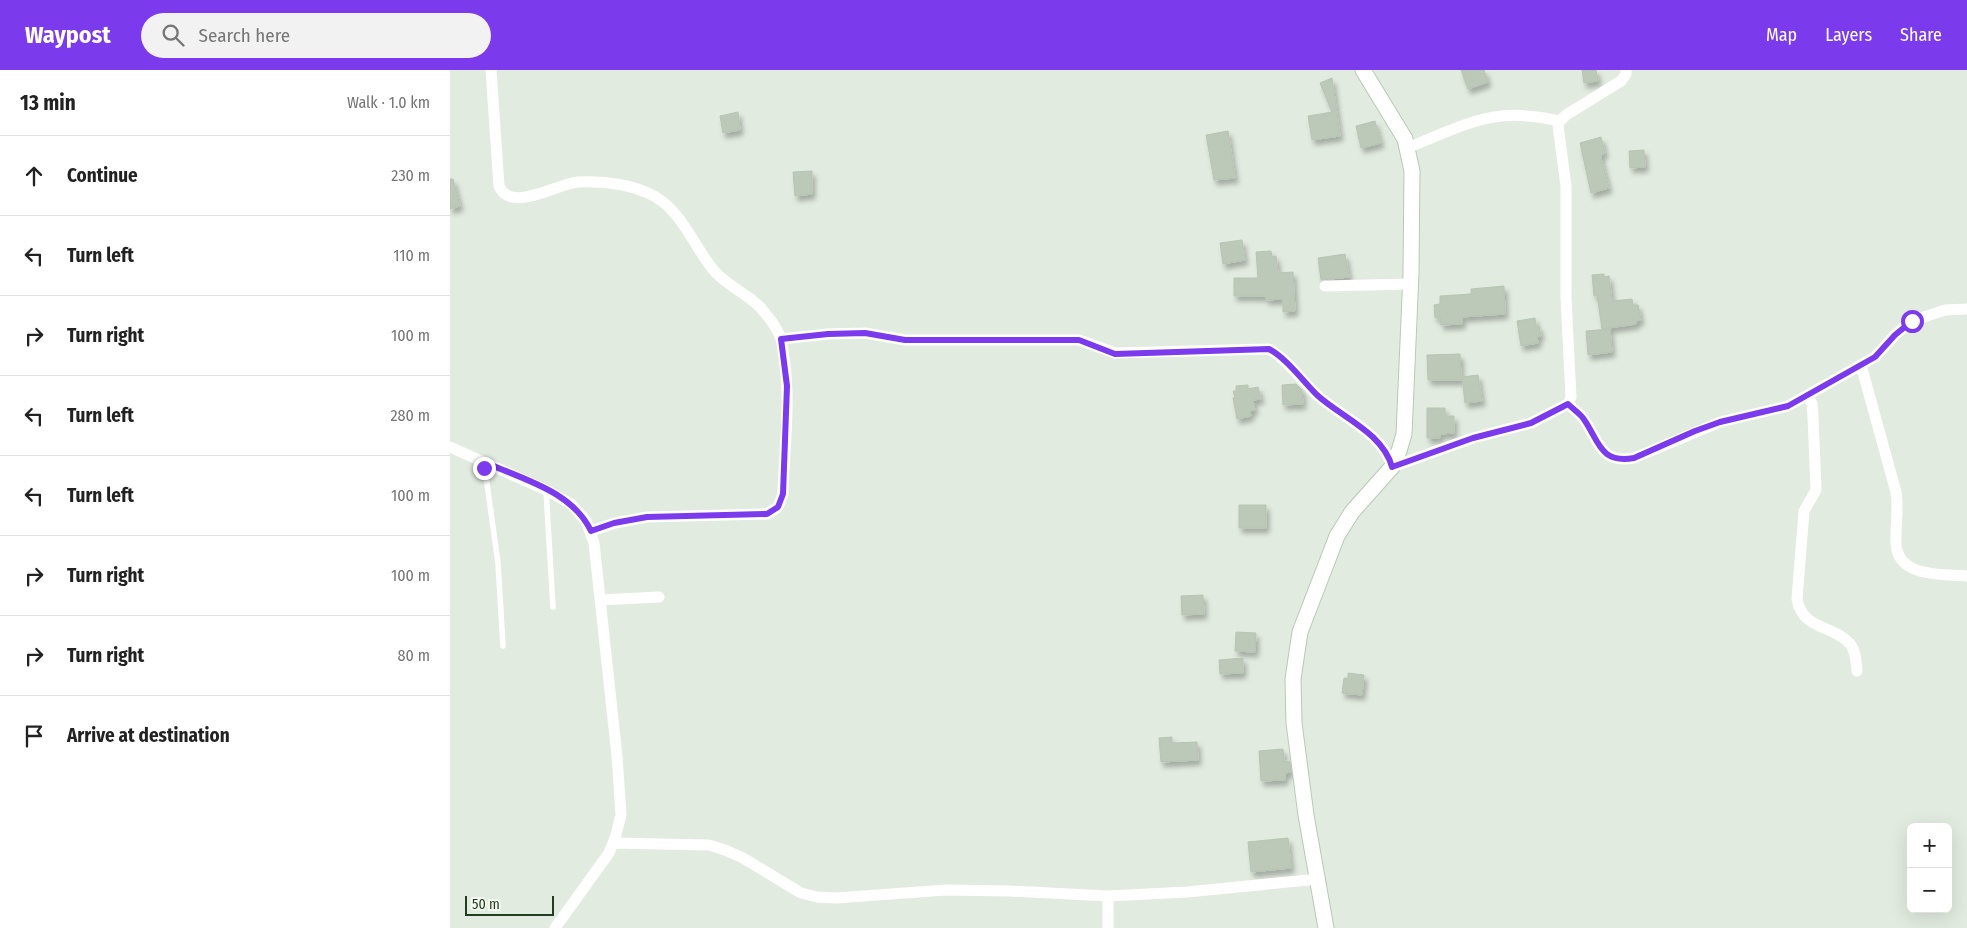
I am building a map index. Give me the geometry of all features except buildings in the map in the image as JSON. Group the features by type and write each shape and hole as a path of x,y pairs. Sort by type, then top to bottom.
{"street":[{"path":"490,70 501,192 508,197 519,197 542,194 575,182 609,182 624,184 650,193 676,214 712,268 722,279 765,312 781,339 787,386 783,494 778,507 767,514 628,519 591,531"},
{"path":"1326,928 1319,879 1306,815 1294,723 1293,679 1300,632 1332,547 1344,523 1392,467 1399,451 1404,434 1411,284 1412,171 1405,139 1363,70"},
{"path":"1392,467 1473,438 1531,423 1568,404 1571,397 1566,298 1566,186 1558,132 1560,121 1566,115 1621,81 1626,70"},
{"path":"1407,148 1482,120 1503,116 1543,117 1560,121"},
{"path":"1324,286 1411,284"},
{"path":"1568,404 1583,419 1602,450 1612,458 1634,458 1720,422 1788,406 1875,357 1895,335 1912,321 1944,310 1967,309"},
{"path":"781,339 828,334 865,333 905,340 1079,340 1115,354 1269,349 1318,396 1373,438 1388,455 1392,467"},
{"path":"1861,365 1896,492 1898,503 1897,553 1908,566 1918,571 1967,576"},
{"path":"1808,396 1812,404 1814,416 1816,490 1804,511 1797,599 1799,609 1806,618 1850,643 1856,658 1857,671"},
{"path":"450,448 546,490 571,504 583,517 591,531 594,543 617,756 620,815 614,843 609,853 555,928"},
{"path":"600,600 659,598"},
{"path":"614,843 709,845 743,858 800,893 817,897 836,898 946,890 1108,896 1187,892 1319,879"},
{"path":"1108,896 1108,928"}],"lane":[{"path":"484,462 498,563 503,646"},
{"path":"546,490 552,607"}],"route":[{"path":"484,468 484,462 561,497 580,512 591,531 628,519 647,517 767,514 778,507 783,494 787,386 781,339 828,334 865,333 905,340 1079,340 1115,354 1269,349 1318,396 1373,438 1388,455 1392,467 1473,438 1531,423 1568,404 1583,419 1607,455 1612,458 1626,459 1634,458 1720,422 1788,406 1875,357 1895,335 1912,321"}]}
